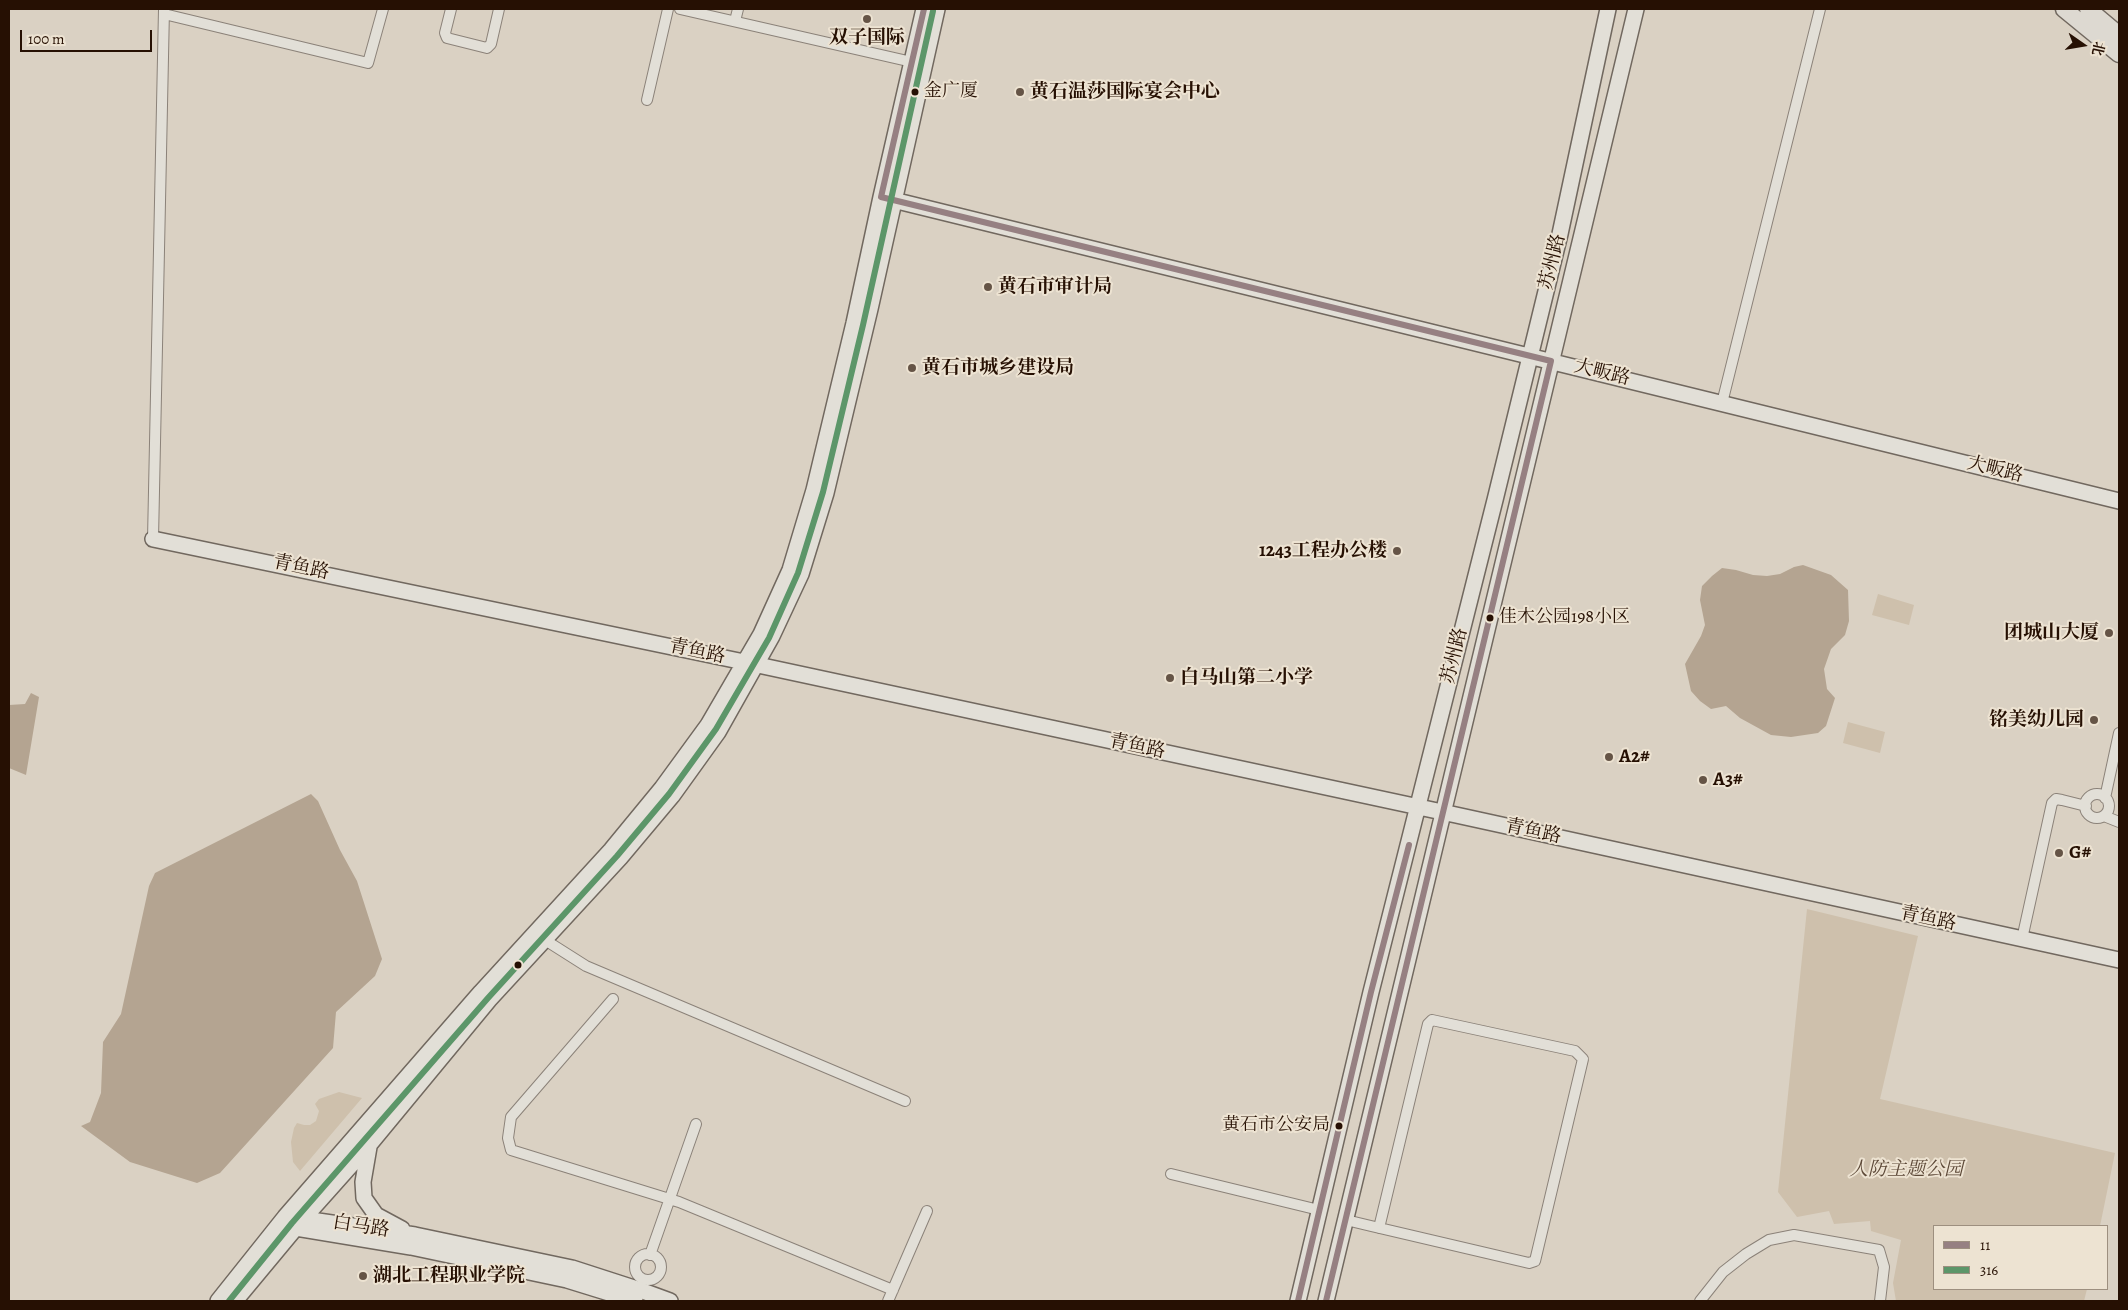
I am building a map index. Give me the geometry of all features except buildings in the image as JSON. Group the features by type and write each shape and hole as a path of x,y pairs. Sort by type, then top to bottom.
{"main road":[{"path":"218,1301 285,1218 481,992 617,843 662,788 750,663 772,636 801,574 826,494 924,9"},
{"path":"887,198 937,9"},
{"name":"苏州路","path":"1298,1301 1560,234 1608,9"},
{"name":"苏州路","path":"1326,1301 1636,9"},
{"path":"2064,9 2119,54"},
{"path":"2088,9 2119,35"},
{"name":"大畈路","path":"887,198 2119,501"},
{"name":"青鱼路","path":"153,539 750,663 2119,960"},
{"path":"235,1301 300,1223 370,1144 490,1000 620,858 672,796 718,732 750,663"},
{"path":"370,1144 363,1182 364,1198 376,1215 415,1235"},
{"path":"285,1218 300,1223"},
{"name":"白马路","path":"300,1223 415,1235 572,1268 670,1301"},
{"name":"白马路","path":"300,1223 558,1278 634,1301"}],"street":[{"path":"153,539 164,11 368,63 383,9"},
{"path":"451,9 445,32 446,38 487,48 491,44 499,9"},
{"path":"647,100 668,9"},
{"path":"680,9 710,12 735,21 912,62"},
{"path":"735,21 738,9"},
{"path":"1722,403 1820,9"},
{"path":"2105,798 2119,733"},
{"path":"2104,816 2109,806 2105,798 2100,795 2092,796 2087,801 2087,812 2093,817 2104,816 2119,822"},
{"path":"2022,940 2052,803 2056,799 2086,806"},
{"path":"545,940 586,966 905,1101"},
{"path":"613,998 511,1117 508,1138 511,1150 670,1199 893,1290"},
{"path":"1346,1220 1380,1228 1529,1263 1535,1261 1583,1059 1575,1050 1432,1020 1428,1024 1380,1228"},
{"path":"650,1254 696,1124"},
{"path":"1171,1174 1319,1210"},
{"path":"888,1301 927,1211"},
{"path":"1700,1301 1723,1272 1746,1254 1769,1240 1794,1235 1879,1250 1884,1267 1880,1301"},
{"path":"650,1254 658,1258 661,1266 656,1282 633,1274 639,1258 650,1254"}],"green space":[{"path":"1878,594 1914,605 1909,625 1872,615"},
{"path":"1848,722 1885,732 1880,753 1843,743"},
{"name":"人防主题公园","path":"1807,909 1918,936 1880,1099 2115,1153 2100,1225 1933,1225 1933,1290 2087,1290 2084,1301 1896,1301 1893,1283 1901,1240 1871,1231 1870,1221 1834,1224 1829,1211 1797,1217 1778,1192"},
{"path":"339,1092 362,1098 300,1171 293,1162 291,1142 294,1128 297,1123 310,1125 316,1121 319,1111 315,1104 319,1099"}],"shaded area":[{"path":"1803,565 1831,575 1848,590 1849,621 1845,635 1831,649 1824,669 1827,689 1835,698 1826,726 1818,733 1791,737 1771,735 1740,718 1726,706 1711,709 1700,701 1691,691 1685,664 1705,625 1700,600 1702,586 1712,576 1722,568 1767,576 1780,574"},
{"path":"31,693 39,697 26,775 9,768 9,705 25,704"},
{"path":"311,794 318,801 340,850 357,881 382,959 375,976 336,1012 333,1048 220,1173 197,1183 130,1162 81,1126 90,1122 101,1093 103,1042 121,1014 149,886 155,873"}],"transit line":[{"name":"11","path":"924,9 881,197 1551,361 1326,1301"},
{"name":"316","path":"229,1301 292,1223 488,998 617,856 669,794 716,729 769,638 798,573 823,492 863,325 933,11"},
{"name":"11","path":"1298,1301 1371,992 1409,845"}],"place":[{"name":"双子国际","path":"867,19"},
{"name":"金广厦","path":"915,92"},
{"name":"黄石温莎国际宴会中心","path":"1020,92"},
{"name":"黄石市审计局","path":"988,287"},
{"name":"黄石市城乡建设局","path":"912,368"},
{"name":"1243工程办公楼","path":"1397,551"},
{"name":"佳木公园198小区","path":"1490,618"},
{"name":"团城山大厦","path":"2109,633"},
{"name":"白马山第二小学","path":"1170,678"},
{"name":"铭美幼儿园","path":"2094,720"},
{"name":"A2#","path":"1609,757"},
{"name":"A3#","path":"1703,780"},
{"name":"G#","path":"2059,853"},
{"name":"黄石市公安局","path":"1339,1126"},
{"name":"湖北工程职业学院","path":"363,1276"}]}
